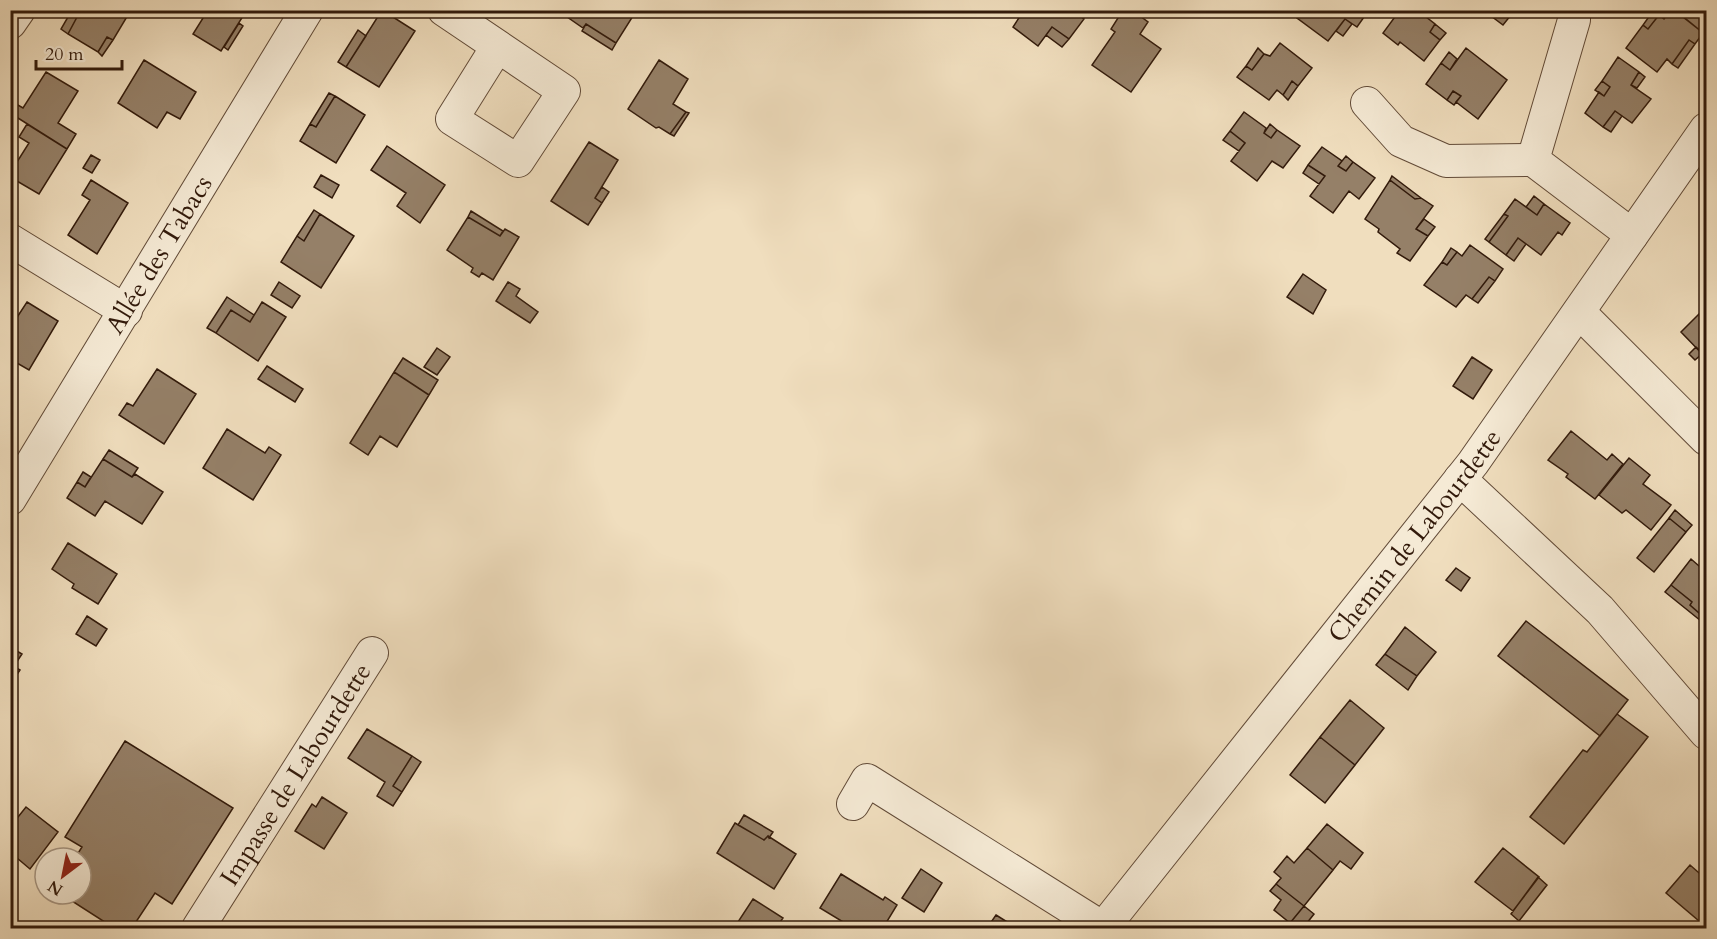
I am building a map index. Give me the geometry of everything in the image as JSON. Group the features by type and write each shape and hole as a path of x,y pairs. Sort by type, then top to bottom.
{"street":[{"path":"10,23 19,10"},
{"name":"Allée des Tabacs","path":"10,499 307,10"},
{"path":"444,10 497,47"},
{"path":"1533,160 1574,20 1574,10"},
{"path":"1367,103 1401,141 1446,160 1533,160 1632,235"},
{"name":"Chemin de Labourdette","path":"1103,928 1460,479 1707,129"},
{"path":"10,240 126,311"},
{"path":"1579,312 1707,439"},
{"path":"1460,479 1600,610 1707,734"},
{"name":"Impasse de Labourdette","path":"198,928 372,652"},
{"path":"853,804 867,780 1103,928"}],"building":[{"path":"72,10 76,10 73,15 77,17 68,34 61,29"},
{"path":"76,10 131,10 113,40 107,37 98,52 68,34 77,17 73,15"},
{"path":"208,10 241,10 245,13 221,51 193,34"},
{"path":"382,10 415,31 379,87 346,67"},
{"path":"561,10 624,10 633,16 616,43 586,24 583,28 560,12"},
{"path":"1024,10 1072,10 1084,19 1069,39 1052,27 1038,46 1013,27"},
{"path":"1123,10 1132,10 1148,22 1140,34 1161,49 1131,92 1092,65 1115,32 1111,29"},
{"path":"1303,10 1369,10 1357,27 1345,19 1328,41 1297,18"},
{"path":"1400,10 1417,10 1435,24 1430,32 1440,40 1424,61 1400,42 1398,45 1383,33"},
{"path":"1483,10 1515,10 1503,25"},
{"path":"1670,10 1675,10 1703,33 1695,44 1689,40 1672,64 1667,59 1657,72 1626,48 1643,25 1648,29 1659,15 1664,19"},
{"path":"1680,10 1695,10 1706,19 1706,27 1702,32 1678,13"},
{"path":"1653,11 1659,15 1648,29 1643,25"},
{"path":"1345,19 1352,24 1343,36 1336,31"},
{"path":"239,23 243,26 228,50 224,47"},
{"path":"586,24 616,43 612,50 582,31"},
{"path":"1435,24 1446,33 1440,40 1430,32"},
{"path":"1052,27 1069,39 1062,47 1046,35"},
{"path":"358,30 366,36 346,67 338,62"},
{"path":"107,37 113,40 102,56 98,52"},
{"path":"1689,40 1695,44 1678,68 1672,64"},
{"path":"1280,43 1312,68 1298,86 1292,81 1283,95 1277,90 1269,100 1237,77 1246,66 1252,70 1264,54 1270,56"},
{"path":"1258,48 1264,54 1252,70 1246,66"},
{"path":"1466,48 1507,80 1478,119 1456,102 1461,96 1453,91 1447,100 1426,84 1441,63 1450,70"},
{"path":"1449,52 1457,59 1450,70 1441,63"},
{"path":"1618,57 1639,72 1631,85 1651,99 1632,123 1615,111 1603,127 1585,113 1599,92 1604,96 1610,87 1602,81"},
{"path":"144,60 196,92 180,119 167,112 157,128 118,103"},
{"path":"659,60 688,79 673,104 686,112 670,134 659,127 656,128 628,109"},
{"path":"46,72 78,91 58,123 76,134 67,149 10,113 11,101 23,108"},
{"path":"1639,72 1645,77 1637,88 1631,85"},
{"path":"1292,81 1298,86 1288,100 1283,95"},
{"path":"1602,81 1610,87 1604,96 1595,90"},
{"path":"1453,91 1461,96 1454,105 1447,100"},
{"path":"329,93 335,96 316,127 310,124"},
{"path":"335,96 365,115 336,163 300,141 310,124 316,127"},
{"path":"1615,111 1622,116 1611,132 1603,127"},
{"path":"686,112 689,113 674,136 670,134"},
{"path":"1244,112 1266,128 1264,133 1271,138 1277,130 1300,146 1283,168 1272,161 1257,181 1231,161 1245,143 1230,131"},
{"path":"27,124 67,149 39,194 10,177 10,173 29,143 19,137"},
{"path":"1270,124 1277,130 1271,138 1264,133"},
{"path":"1230,131 1245,143 1239,151 1223,140"},
{"path":"589,142 618,160 595,198 602,203 588,225 551,201"},
{"path":"387,146 445,185 420,223 397,206 406,193 371,170"},
{"path":"1322,147 1342,161 1338,166 1346,171 1353,162 1375,178 1359,199 1349,191 1333,213 1310,196 1325,176 1308,165"},
{"path":"91,155 100,160 92,173 83,168"},
{"path":"1346,156 1353,162 1346,171 1338,166"},
{"path":"1308,165 1325,176 1319,184 1303,173"},
{"path":"321,175 339,185 332,198 314,187"},
{"path":"1392,176 1421,198 1415,199 1390,180"},
{"path":"91,180 128,203 97,254 68,235 90,200 82,195"},
{"path":"1390,180 1415,199 1421,198 1433,206 1416,229 1428,236 1410,261 1397,253 1400,249 1365,219"},
{"path":"602,187 609,192 602,203 595,198"},
{"path":"1534,196 1544,204 1537,215 1526,207"},
{"path":"1515,199 1537,215 1544,204 1570,223 1562,235 1558,232 1541,255 1518,238 1506,255 1489,242 1508,216 1504,214"},
{"path":"314,210 320,214 304,241 297,236"},
{"path":"471,211 503,231 500,236 468,217"},
{"path":"320,214 354,236 321,288 281,262 297,236 304,241"},
{"path":"1504,214 1508,216 1489,242 1485,239"},
{"path":"468,217 500,236 505,229 519,237 493,280 482,273 479,277 471,272 473,268 447,250"},
{"path":"1424,219 1435,227 1428,236 1416,229"},
{"path":"1518,238 1526,244 1514,261 1506,255"},
{"path":"1470,245 1503,269 1495,281 1489,277 1472,299 1466,295 1456,307 1424,285 1442,262 1447,265 1457,252 1462,256"},
{"path":"1451,248 1457,252 1447,265 1442,262"},
{"path":"1303,274 1326,290 1313,314 1287,297"},
{"path":"1489,277 1495,281 1478,303 1472,299"},
{"path":"279,282 300,296 292,308 271,295"},
{"path":"508,282 520,289 516,296 538,312 530,323 496,301"},
{"path":"227,297 254,315 250,322 231,310 216,333 207,328"},
{"path":"27,302 58,321 29,370 10,359 10,328"},
{"path":"262,302 286,317 258,361 216,333 231,310 250,322"},
{"path":"1706,307 1706,358 1681,332"},
{"path":"1696,347 1703,353 1695,360 1689,354"},
{"path":"437,348 450,357 437,375 424,367"},
{"path":"1472,357 1492,370 1473,399 1453,386"},
{"path":"403,358 438,380 429,395 394,372"},
{"path":"267,366 303,389 295,402 258,379"},
{"path":"157,369 196,394 164,444 119,415 127,403 133,406"},
{"path":"394,372 429,395 397,447 380,436 368,455 350,443"},
{"path":"227,429 265,453 269,447 281,455 253,500 203,468"},
{"path":"1571,431 1607,460 1612,454 1623,464 1595,499 1566,477 1568,474 1548,460"},
{"path":"109,450 138,468 132,477 103,459"},
{"path":"1629,458 1650,475 1643,484 1671,505 1651,530 1626,510 1622,513 1599,495"},
{"path":"103,459 132,477 135,474 163,492 142,524 105,501 95,516 67,498 77,482 85,487"},
{"path":"83,472 91,477 85,487 77,482"},
{"path":"1675,510 1692,525 1686,532 1669,518"},
{"path":"1669,518 1686,532 1654,572 1637,558"},
{"path":"68,543 117,574 98,604 72,588 74,584 52,569"},
{"path":"1691,559 1706,572 1706,619 1690,605 1692,602 1671,585"},
{"path":"1456,568 1470,578 1461,591 1446,580"},
{"path":"1671,585 1692,602 1690,605 1706,619 1706,625 1665,592"},
{"path":"87,616 107,629 96,646 76,634"},
{"path":"1526,621 1628,700 1600,736 1498,656"},
{"path":"1405,627 1436,652 1417,676 1385,654"},
{"path":"10,647 22,654 14,666 10,664"},
{"path":"1385,654 1417,676 1408,690 1376,665"},
{"path":"10,664 20,670 10,685"},
{"path":"1350,700 1384,728 1355,765 1320,737"},
{"path":"1617,714 1648,737 1564,844 1530,817 1583,750 1587,752"},
{"path":"367,729 412,756 393,786 402,792 393,806 377,796 385,782 348,758"},
{"path":"1320,737 1355,765 1325,803 1290,775"},
{"path":"125,741 233,808 172,904 155,893 132,928 114,928 80,906 93,906 93,846 80,846 65,837"},
{"path":"412,756 421,762 402,792 393,786"},
{"path":"322,797 347,813 324,849 295,831 312,804 316,807"},
{"path":"26,807 58,832 47,846 33,846 33,865 30,869 17,858 10,866 10,827"},
{"path":"744,815 773,832 769,838 768,836 764,840 738,825"},
{"path":"735,823 764,840 768,836 796,854 774,889 717,853"},
{"path":"1327,824 1363,853 1351,869 1340,861 1333,870 1307,848"},
{"path":"1307,848 1333,870 1304,906 1276,884 1281,878 1274,872 1287,856 1294,863"},
{"path":"1503,848 1539,877 1513,911 1475,882"},
{"path":"1690,865 1706,879 1705,926 1666,893"},
{"path":"921,869 942,883 924,912 902,898"},
{"path":"841,874 883,900 885,897 897,905 883,928 853,928 820,908"},
{"path":"1538,877 1547,885 1519,921 1511,914"},
{"path":"1276,884 1304,906 1290,923 1274,910 1281,900 1270,891"},
{"path":"753,899 783,918 776,928 755,928 749,925 746,928 734,928"},
{"path":"1304,906 1314,914 1303,928 1297,928 1290,923"},
{"path":"996,915 1017,928 987,928"}]}
